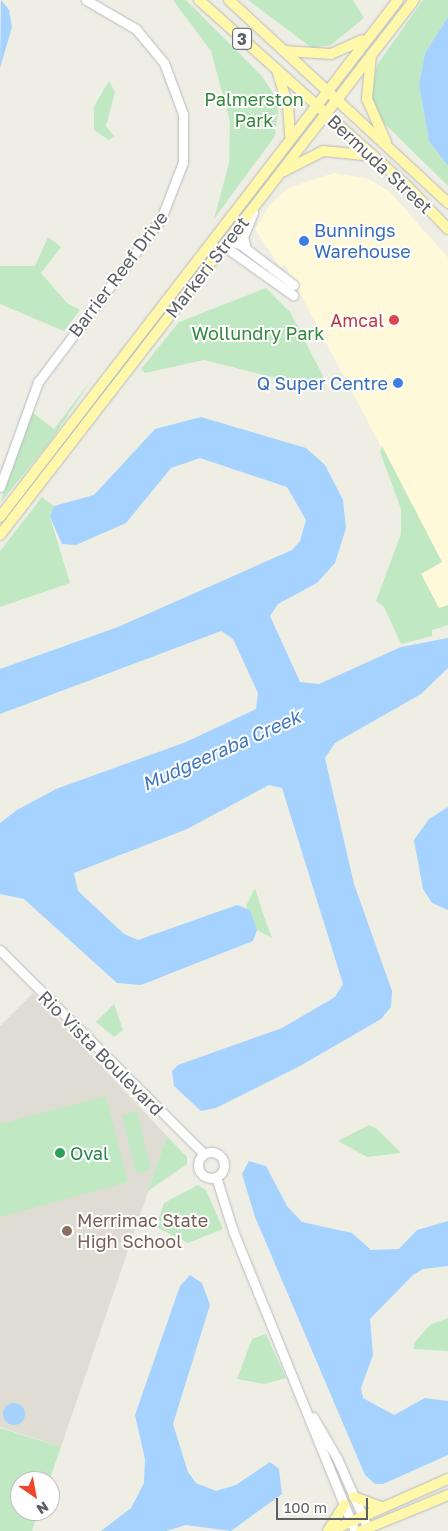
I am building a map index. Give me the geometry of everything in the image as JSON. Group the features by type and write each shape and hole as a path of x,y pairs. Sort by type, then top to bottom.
{"main road":[{"name":"Bermuda Street","path":"199,0 374,156 448,229"},
{"name":"Bermuda Street","path":"229,0 327,88 448,203"},
{"name":"Markeri Street","path":"0,517 214,239 290,136 398,0"},
{"name":"Markeri Street","path":"0,535 414,0"},
{"path":"285,51 331,54 367,37"},
{"path":"371,55 367,98 388,146"},
{"path":"277,70 288,106 290,136"},
{"path":"280,174 323,151 374,156"},
{"path":"214,239 226,243"},
{"path":"330,1531 448,1479"},
{"path":"366,1530 448,1495"},
{"path":"354,1497 381,1507"},
{"path":"330,1531 344,1505"}],"street":[{"name":"Barrier Reef Drive","path":"0,487 38,382 161,219 183,162 183,114 164,63 136,29 86,0"},
{"path":"254,270 244,232 256,204"},
{"path":"226,243 250,252 294,285"},
{"path":"226,243 254,270 293,295"},
{"name":"Rio Vista Boulevard","path":"0,950 204,1154"},
{"path":"218,1153 224,1161 223,1170 216,1177 200,1171 204,1154 218,1153"},
{"path":"216,1177 233,1231 355,1531"},
{"path":"302,1398 354,1497 366,1530"}],"shaded area":[{"name":"Q Super Centre","path":"334,173 369,179 390,192 448,258 448,605 439,609 421,573 442,562 285,265 280,267 255,229 269,206 288,188"},
{"name":"Merrimac State High School","path":"33,993 167,1136 61,1447 0,1427 0,1026"}],"green space":[{"name":"Palmerston Park","path":"173,0 186,0 261,75 279,102 275,136 214,219 229,163 230,122 211,51"},
{"path":"248,0 353,0 364,18 331,45 312,48"},
{"path":"423,0 448,0 448,17 425,53 419,85 429,141 448,166 448,186 382,121 371,97 377,65"},
{"path":"109,81 115,92 106,126 114,136 109,140 94,130 94,106"},
{"path":"48,237 61,247 41,273 67,303 80,310 64,331 0,304 0,266 35,266"},
{"name":"Wollundry Park","path":"266,288 290,312 323,376 325,390 204,360 145,373 141,369 179,322"},
{"path":"92,379 50,442 0,503 32,412 54,429"},
{"path":"382,446 442,562 421,574 439,608 448,605 448,625 432,630 432,636 401,644 384,607 376,601 401,534 401,509 380,452"},
{"path":"42,497 54,506 50,517 70,583 0,607 0,551"},
{"path":"255,888 272,938 257,930 246,906"},
{"path":"114,1004 123,1030 114,1037 96,1022"},
{"name":"Oval","path":"106,1096 128,1182 0,1217 0,1124"},
{"path":"137,1111 151,1170 136,1173 122,1115"},
{"path":"369,1125 377,1129 401,1153 367,1157 338,1141"},
{"path":"167,1136 187,1157 187,1164 148,1191"},
{"path":"198,1185 206,1190 223,1229 188,1243 156,1227 164,1203"},
{"path":"448,1318 448,1351 414,1349 414,1343 430,1325"},
{"path":"266,1334 286,1378 264,1384 237,1379 252,1339"},
{"path":"0,1428 61,1447 53,1471 10,1471 10,1521 36,1521 32,1531 0,1531"}],"water":[{"path":"1,0 9,10 12,27 0,68"},
{"path":"448,17 448,166 429,141 419,85 425,53"},
{"name":"Mudgeeraba Creek","path":"201,417 306,448 325,465 343,500 346,528 335,563 317,583 278,604 270,616 300,682 319,684 401,647 448,638 448,668 421,694 335,743 325,758 354,884 392,991 391,1007 381,1019 300,1066 216,1108 201,1111 174,1086 172,1071 178,1065 282,1028 335,997 343,984 282,788 269,785 187,829 74,873 78,891 124,934 138,940 237,905 250,910 257,930 253,941 141,985 117,983 24,899 0,894 0,823 17,810 56,789 186,742 256,709 258,693 233,639 221,631 0,714 0,669 118,627 292,550 300,541 306,520 287,487 200,458 171,468 126,523 76,545 62,544 50,517 54,506 94,495 155,429"},
{"path":"448,807 448,910 432,903 423,889 414,840 429,819"},
{"path":"249,1161 266,1166 287,1206 302,1222 352,1233 371,1250 399,1249 417,1230 448,1221 448,1266 423,1269 413,1275 370,1319 373,1355 361,1388 363,1398 394,1415 425,1398 448,1401 448,1455 383,1484 375,1484 365,1475 255,1217 242,1174"},
{"path":"190,1275 202,1283 210,1305 173,1424 188,1472 196,1483 216,1491 236,1485 270,1462 279,1469 282,1494 231,1531 186,1525 166,1531 101,1531 131,1508 144,1483 145,1459 135,1415 180,1286"},
{"path":"14,1403 22,1406 25,1414 22,1422 14,1425 6,1422 3,1414 6,1406"}],"place":[{"name":"Bunnings Warehouse","path":"304,241"},
{"name":"Amcal","path":"394,320"},
{"name":"Q Super Centre","path":"398,383"},
{"name":"Oval","path":"60,1153"},
{"name":"Merrimac State High School","path":"67,1231"}]}
